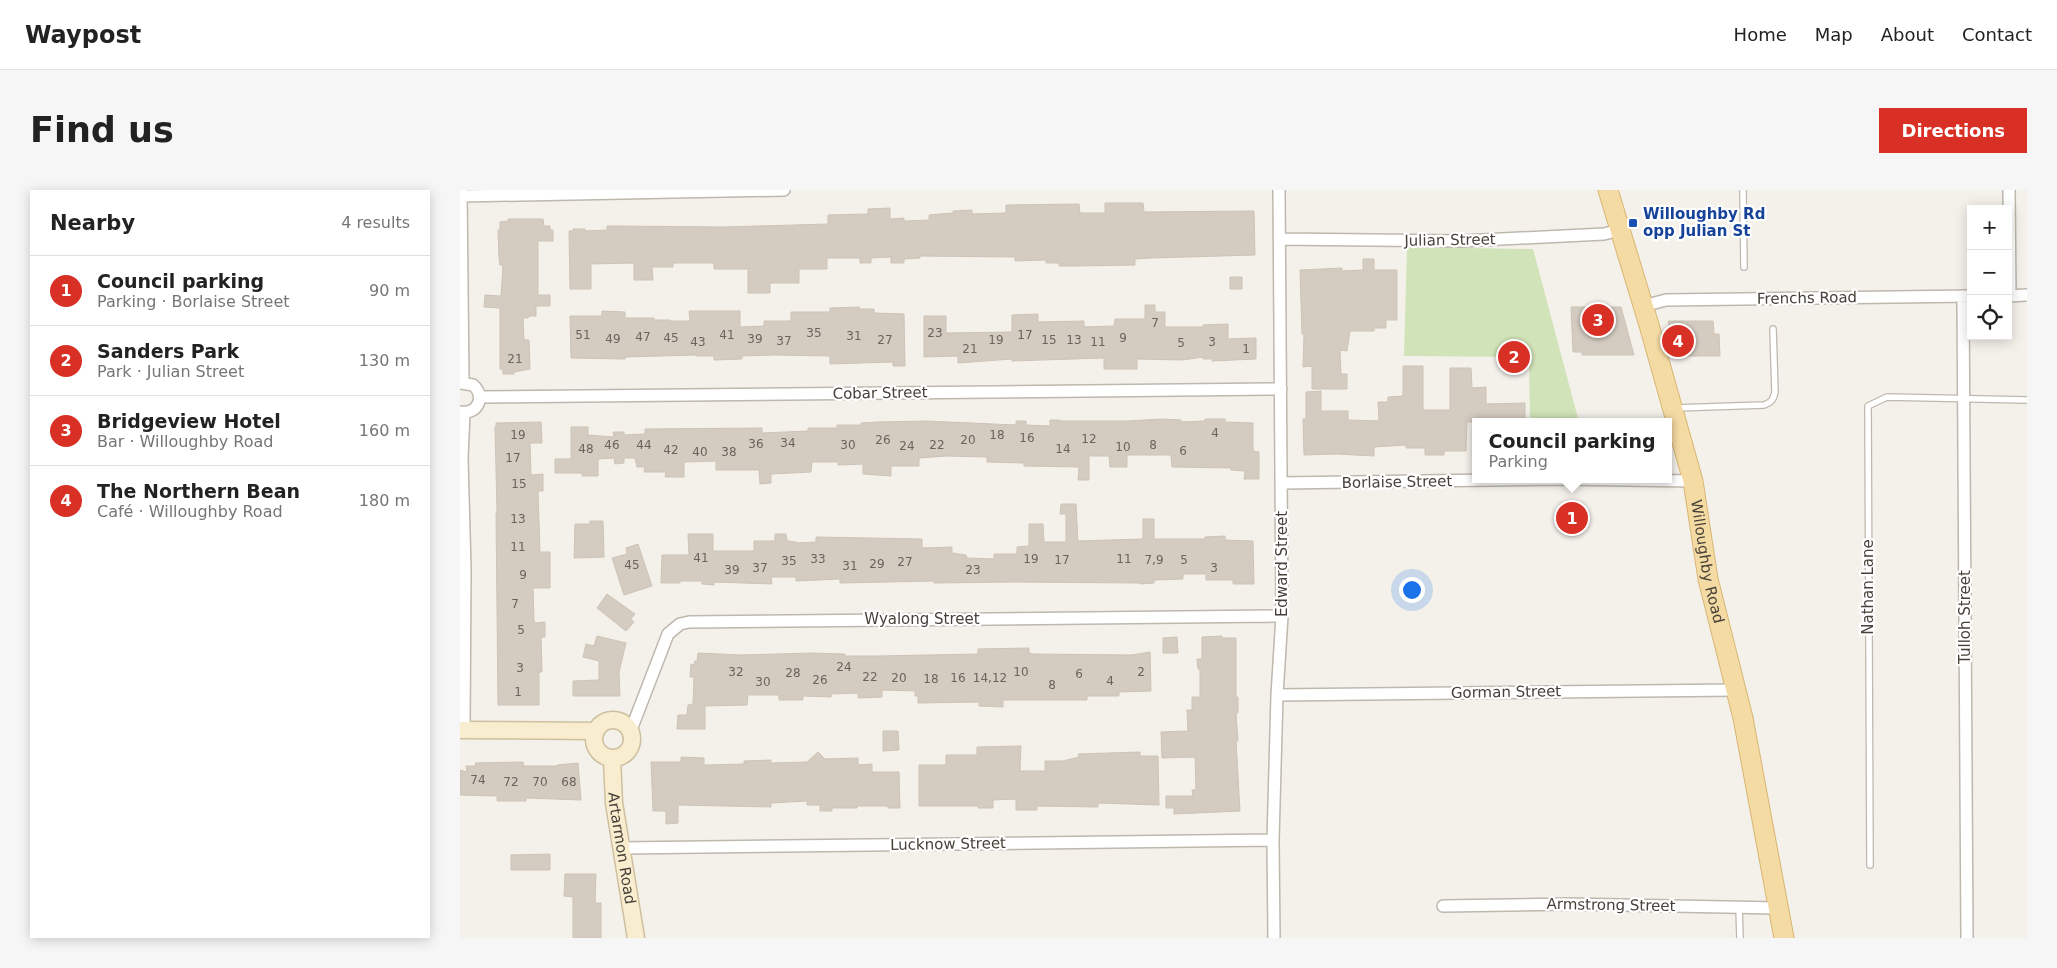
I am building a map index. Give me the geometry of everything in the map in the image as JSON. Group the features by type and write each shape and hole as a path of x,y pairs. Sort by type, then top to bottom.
{"main road":[{"name":"Willoughby Road","path":"1608,190 1673,408 1692,481 1708,579 1751,758 1784,938"}],"street":[{"path":"461,190 462,383 473,385 480,397 474,410 462,412 462,730 596,731"},
{"path":"461,196 784,190"},
{"name":"Edward Street","path":"1274,938 1273,840 1276,695 1282,616 1279,190"},
{"path":"2009,190 2009,295"},
{"name":"Julian Street","path":"1280,240 1462,241 1604,234 1620,230"},
{"path":"2012,296 2027,295"},
{"name":"Frenchs Road","path":"1643,306 1666,300 1967,296"},
{"name":"Tulloh Street","path":"1967,296 1964,400 1967,938"},
{"name":"Cobar Street","path":"480,397 1281,389"},
{"name":"Borlaise Street","path":"1282,483 1472,481"},
{"name":"Borlaise Street","path":"1672,481 1692,481"},
{"name":"Wyalong Street","path":"631,730 668,634 680,624 689,622 1282,616"},
{"name":"Gorman Street","path":"1276,695 1736,690"},
{"path":"616,720 627,725 631,730 633,742 628,752 618,758 612,758 600,754 596,749 594,743 596,731 604,722 616,720"},
{"name":"Artarmon Road","path":"612,758 614,803 636,938"},
{"name":"Lucknow Street","path":"622,848 1273,840"},
{"name":"Armstrong Street","path":"1443,906 1567,904 1778,908"}],"lane":[{"path":"1743,190 1744,267"},
{"path":"1673,408 1764,405 1770,403 1774,399 1775,392 1773,329"},
{"name":"Nathan Lane","path":"1870,865 1868,406 1887,397 1964,400"},
{"path":"1964,400 2027,400"},
{"path":"1739,907 1740,938"}],"green space":[{"path":"1407,247 1533,249 1578,418 1530,418 1529,357 1404,356"}],"building":[{"path":"1105,203 1143,203 1144,212 1254,211 1255,255 1151,258 1135,259 1135,265 1076,266 1059,266 1059,263 1046,263 1046,260 1015,261 1015,257 920,256 920,258 904,259 904,263 891,263 891,257 871,258 871,263 860,263 860,258 827,258 827,269 799,269 799,283 770,283 770,293 748,293 748,269 714,269 714,263 673,263 673,267 652,267 653,280 634,280 634,263 591,264 591,289 570,289 569,231 573,231 573,229 585,229 585,231 607,230 607,226 724,227 828,224 828,215 868,214 868,209 890,208 890,219 904,218 904,221 929,220 929,215 953,213 953,211 972,210 972,214 1006,213 1006,205 1079,204 1080,213 1105,213"},
{"path":"508,219 543,219 544,226 550,226 550,230 553,230 553,241 538,241 538,295 550,295 550,306 536,306 536,316 523,318 524,340 529,340 530,369 514,372 514,374 503,374 503,369 500,369 500,308 484,307 485,295 501,296 503,265 500,265 498,230 500,230 500,222 508,221"},
{"path":"1363,259 1374,259 1374,270 1397,270 1397,320 1386,320 1386,328 1374,328 1374,331 1350,331 1347,351 1340,350 1341,374 1347,374 1347,389 1312,389 1312,366 1303,367 1304,334 1302,334 1300,270 1342,268 1342,271 1363,270"},
{"path":"1230,277 1242,277 1242,289 1230,289"},
{"path":"1145,305 1155,305 1155,312 1165,312 1165,327 1203,327 1203,325 1228,324 1228,339 1256,338 1256,359 1212,361 1212,359 1203,359 1203,357 1183,360 1137,359 1137,369 1104,369 1104,358 1012,361 1012,359 958,363 958,356 924,357 924,316 946,316 946,333 1012,332 1012,315 1038,314 1038,322 1084,321 1084,327 1114,326 1115,319 1145,319"},
{"path":"859,307 860,309 874,309 874,313 904,314 905,366 893,366 893,362 830,364 830,356 742,356 742,359 714,360 714,356 696,355 625,357 625,359 571,358 570,316 602,316 602,311 625,312 625,318 690,321 689,311 740,311 740,327 764,326 764,321 791,321 791,312 830,312 830,308"},
{"path":"1571,307 1621,307 1634,355 1582,355 1582,352 1573,352"},
{"path":"1668,321 1713,321 1714,334 1719,334 1720,356 1678,356"},
{"path":"1403,366 1423,366 1423,410 1450,410 1450,368 1471,368 1472,388 1486,387 1486,404 1525,403 1525,418 1472,418 1472,422 1467,422 1466,451 1444,451 1444,455 1425,455 1425,448 1406,448 1406,445 1374,447 1374,456 1304,455 1303,419 1306,419 1306,392 1321,391 1321,411 1348,411 1348,420 1379,421 1378,402 1388,402 1388,397 1403,396"},
{"path":"1225,419 1225,422 1253,423 1253,451 1259,452 1259,479 1244,479 1245,471 1231,470 1231,468 1172,467 1171,455 1127,455 1127,467 1110,467 1109,456 1089,456 1089,480 1078,480 1079,467 1024,466 1024,463 987,462 987,457 947,456 919,458 919,466 891,466 891,476 863,474 863,464 838,465 838,462 812,462 811,472 771,474 771,483 760,484 759,470 716,470 716,461 684,462 684,477 665,477 666,472 644,472 645,467 637,467 635,458 624,458 624,463 615,464 614,458 598,459 598,476 582,476 582,473 555,473 555,459 571,459 571,427 588,427 588,435 614,437 613,432 624,432 624,435 645,434 645,429 762,428 762,433 808,431 808,428 837,428 837,425 861,425 861,423 877,422 926,421 1016,425 1016,421 1026,421 1026,425 1050,426 1050,420 1128,421 1181,420 1181,422"},
{"path":"541,422 542,443 530,443 531,475 543,474 543,491 538,491 540,552 550,552 550,588 533,588 535,623 545,622 545,637 541,637 542,672 539,672 539,705 498,705 495,427 496,423"},
{"path":"1061,504 1076,504 1078,541 1143,539 1143,519 1154,519 1154,539 1205,539 1205,537 1225,536 1225,540 1253,541 1254,584 1233,584 1233,580 1206,580 1206,574 1183,574 1183,579 1154,580 1154,583 1140,584 934,583 934,581 840,583 840,579 796,581 796,577 771,577 772,584 714,582 714,585 702,584 702,581 661,583 662,555 689,555 688,534 713,534 713,551 754,551 754,541 775,541 775,534 786,534 787,541 796,543 816,542 816,537 922,539 922,548 952,547 952,553 966,555 967,558 994,559 994,554 1017,554 1017,547 1029,546 1029,524 1043,524 1044,542 1066,542 1066,514 1060,514"},
{"path":"590,521 603,521 604,557 574,558 575,524 590,524"},
{"path":"638,544 652,586 624,595 612,558 627,554 626,548"},
{"path":"607,594 635,614 631,619 634,622 626,631 597,608"},
{"path":"597,636 626,643 619,672 620,696 573,696 573,681 599,680 599,661 583,657 586,644 594,646"},
{"path":"1222,636 1222,638 1236,638 1238,741 1236,741 1240,811 1174,814 1174,808 1166,808 1166,796 1193,796 1192,790 1196,790 1195,757 1162,758 1161,732 1188,731 1187,710 1192,710 1192,697 1200,697 1200,669 1198,669 1197,659 1202,659 1202,637"},
{"path":"1177,637 1178,653 1163,653 1163,638"},
{"path":"1029,648 1029,653 1032,654 1132,655 1150,652 1151,691 1119,692 1119,696 1087,696 1087,700 1003,700 1003,707 979,706 979,702 918,703 918,696 915,696 915,691 882,690 882,697 858,698 858,693 831,694 831,697 803,696 803,700 779,700 779,695 748,695 747,705 705,706 705,729 677,729 678,715 687,715 688,705 693,704 694,677 690,677 691,664 694,665 695,661 697,661 698,653 741,655 811,653 878,656 978,654 978,649"},
{"path":"883,731 898,731 899,750 883,751"},
{"path":"1021,746 1020,771 1045,771 1045,761 1063,761 1079,757 1078,754 1140,752 1140,756 1158,756 1159,805 1098,803 1098,807 1037,806 1037,810 1016,810 1016,799 993,800 993,808 978,808 978,806 919,806 919,765 946,765 946,755 977,755 977,747"},
{"path":"818,752 825,759 858,758 858,765 872,764 872,772 899,772 900,808 857,806 857,808 832,808 832,811 820,811 820,805 807,805 807,801 771,803 771,807 678,805 678,823 666,824 666,811 653,811 651,762 681,762 681,757 704,758 704,765 744,764 744,761 771,760 771,763 807,762"},
{"path":"523,762 524,766 557,766 578,763 581,800 526,798 526,801 497,801 497,796 460,795 460,770 467,772 466,766 476,766 475,763"},
{"path":"550,854 550,870 511,870 511,855"},
{"path":"565,874 596,874 595,903 601,903 601,938 573,938 573,897 564,896"}],"place":[{"name":"Willoughby Rd opp Julian St","path":"1633,223"},
{"name":"Bridgeview Hotel","path":"1598,320"},
{"name":"The Northern Bean","path":"1678,341"},
{"name":"Sanders Park","path":"1514,357"},
{"name":"Council parking","path":"1572,518"}]}
